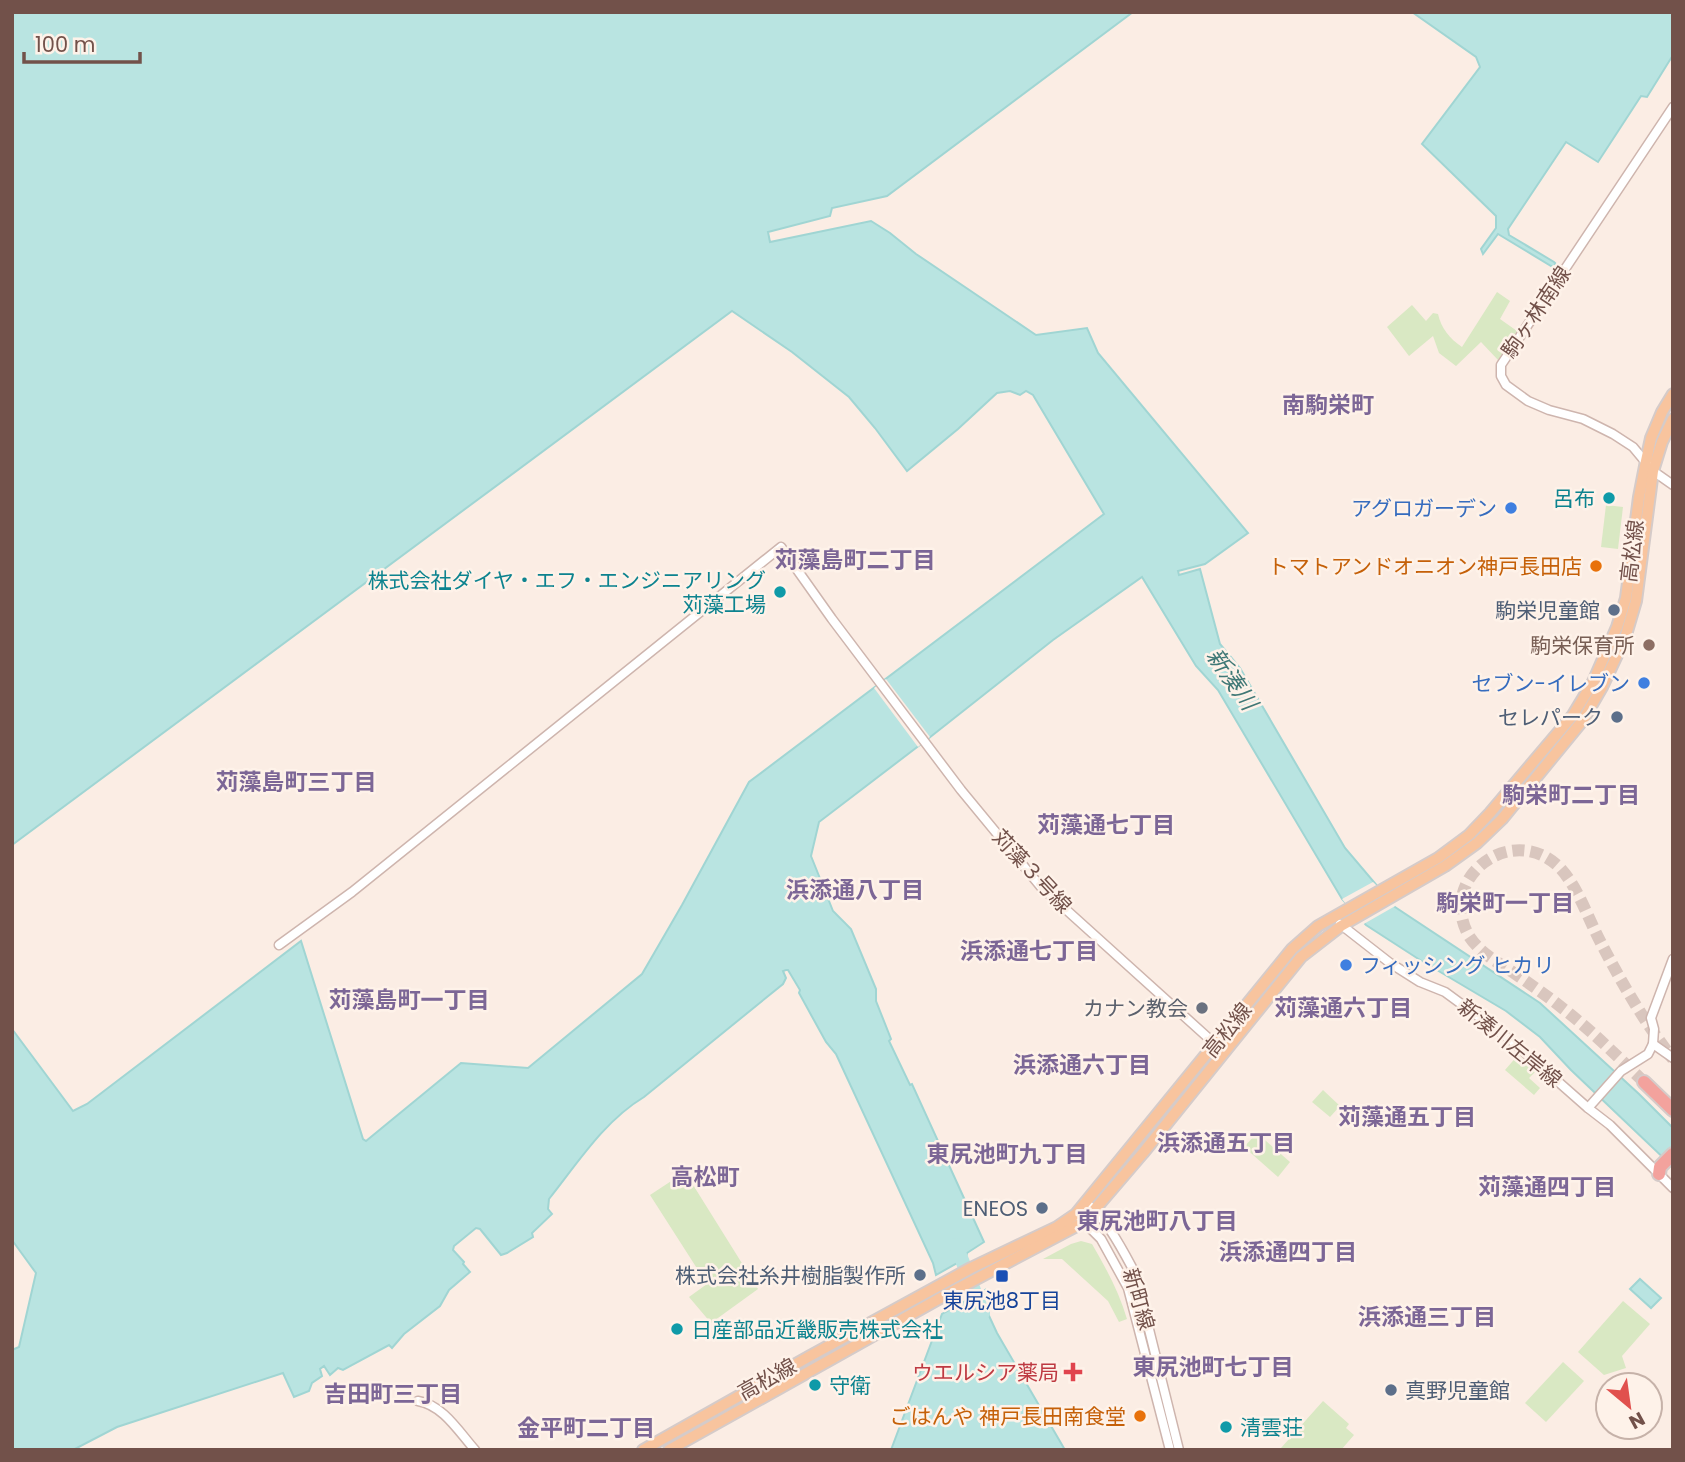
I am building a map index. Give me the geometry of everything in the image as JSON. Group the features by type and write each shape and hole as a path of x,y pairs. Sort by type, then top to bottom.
{"highway":[{"path":"1644,1082 1673,1110"},
{"path":"1664,1170 1673,1154"}],"main road":[{"name":"高松線","path":"1406,883 1469,835 1490,813 1573,715 1593,682 1615,634 1626,598 1639,497 1651,438 1673,394"},
{"name":"高松線","path":"669,1450 973,1273 1095,1209 1301,957 1338,921 1406,883 1445,866 1477,843 1502,819 1583,720 1625,638 1636,601 1653,471 1673,419"},
{"name":"高松線","path":"1080,1218 1085,1202 1292,949 1318,926 1338,921"},
{"name":"高松線","path":"643,1450 682,1426 942,1291"}],"street":[{"name":"駒ヶ林南線","path":"1653,471 1633,447 1613,434 1583,419 1528,401 1506,384 1501,376 1501,365 1673,107"},
{"path":"1653,471 1673,485"},
{"name":"苅藻３号線","path":"279,945 352,892 781,547 924,742 1041,887 1216,1044"},
{"name":"新湊川左岸線","path":"1338,921 1390,963 1420,982 1446,992 1504,1034 1664,1170 1673,1188"},
{"path":"1588,1108 1621,1072 1647,1054 1653,1044 1654,1029 1651,1018 1673,959"},
{"path":"1653,1044 1673,1058"},
{"name":"新町線","path":"1085,1202 1095,1209 1135,1273 1180,1450"},
{"name":"新町線","path":"1080,1218 1101,1239 1128,1288 1170,1450"},
{"path":"418,1401 428,1402 442,1412 475,1450"}],"green space":[{"path":"1497,292 1510,301 1500,319 1517,331 1498,360 1481,342 1456,366 1439,353 1433,336 1409,356 1387,327 1412,305 1426,321 1433,313 1438,314 1447,333 1462,347"},
{"path":"1606,505 1623,507 1618,549 1601,547"},
{"path":"1518,1055 1536,1071 1529,1078 1540,1088 1534,1095 1505,1070"},
{"path":"1323,1090 1340,1106 1330,1117 1312,1102"},
{"path":"1257,1133 1290,1162 1278,1177 1244,1147"},
{"path":"685,1172 758,1289 711,1323 689,1297 707,1284 650,1195"},
{"path":"1081,1241 1092,1244 1112,1280 1127,1319 1119,1322 1108,1301 1062,1259 1043,1259"},
{"path":"1623,1301 1650,1324 1622,1356 1626,1368 1599,1371 1578,1352"},
{"path":"1563,1362 1584,1381 1546,1422 1525,1403"},
{"path":"1323,1401 1349,1424 1346,1428 1354,1435 1341,1450 1283,1450 1281,1448"}],"water":[{"name":"新湊川","path":"12,12 1133,12 887,196 832,208 830,216 768,232 770,242 871,221 1036,335 1087,328 1098,353 1248,533 1205,564 1178,571 1179,575 1200,569 1220,644 1240,668 1345,848 1395,907 1540,1003 1639,1094 1673,1128 1673,1167 1540,1037 1506,1011 1366,925 1342,899 1218,690 1196,666 1142,577 1053,640 819,822 811,856 833,911 851,929 876,989 876,1001 891,1039 889,1041 910,1085 912,1084 984,1242 967,1253 966,1258 936,1275 933,1263 836,1054 826,1042 799,993 800,990 786,970 783,971 786,978 783,984 616,1118 549,1199 548,1209 552,1214 532,1233 533,1237 501,1255 480,1229 476,1228 454,1246 453,1250 470,1272 449,1290 440,1306 404,1334 392,1348 389,1345 343,1370 338,1368 330,1375 324,1366 320,1369 322,1376 312,1383 309,1391 294,1397 283,1373 117,1427 73,1450 12,1450 12,1350 19,1347 36,1273 12,1240 12,1029 73,1111 87,1104 301,941 363,1139 366,1141 461,1063 528,1068 642,974 749,782 1104,514 1033,395 1026,391 1020,395 1010,391 997,393 907,471 849,397 792,352 732,311 12,845"},
{"path":"1412,12 1673,12 1673,55 1647,97 1641,96 1598,162 1566,142 1508,229 1509,235 1554,262 1554,266 1498,234 1483,254 1481,249 1496,228 1496,216 1422,144 1480,67 1476,57"},
{"path":"1640,1279 1661,1298 1651,1308 1630,1289"},
{"path":"985,1290 984,1305 997,1333 1065,1450 891,1450 942,1314"}],"pier":[{"path":"886,679 930,737 918,747 874,688"},
{"path":"1373,882 1397,905 1362,925 1342,899"}],"waterway":[{"path":"956,1245 983,1313"}],"tunnel":[{"path":"1644,1082 1572,1016 1489,957 1469,936 1461,914 1463,894 1471,877 1484,862 1501,853 1520,850 1540,854 1559,867 1577,892 1625,987 1673,1059"}],"place":[{"name":"呂布","path":"1609,498"},
{"name":"アグロガーデン","path":"1511,508"},
{"name":"トマトアンドオニオン神戸長田店","path":"1596,566"},
{"name":"株式会社ダイヤ・エフ・エンジニアリング 苅藻工場","path":"780,592"},
{"name":"駒栄児童館","path":"1614,610"},
{"name":"駒栄保育所","path":"1649,645"},
{"name":"セブン-イレブン","path":"1644,683"},
{"name":"セレパーク","path":"1617,717"},
{"name":"フィッシング ヒカリ","path":"1346,965"},
{"name":"カナン教会","path":"1202,1008"},
{"name":"ENEOS","path":"1042,1208"},
{"name":"株式会社糸井樹脂製作所","path":"920,1275"},
{"name":"東尻池8丁目","path":"1002,1276"},
{"name":"日産部品近畿販売株式会社","path":"677,1329"},
{"name":"ウエルシア薬局","path":"1073,1372"},
{"name":"守衛","path":"815,1385"},
{"name":"真野児童館","path":"1391,1390"},
{"name":"ごはんや 神戸長田南食堂","path":"1140,1416"},
{"name":"清雲荘","path":"1226,1427"}],"district":[{"name":"南駒栄町","path":"1328,405"},
{"name":"苅藻島町二丁目","path":"855,560"},
{"name":"苅藻島町三丁目","path":"296,782"},
{"name":"駒栄町二丁目","path":"1571,795"},
{"name":"苅藻通七丁目","path":"1106,825"},
{"name":"浜添通八丁目","path":"855,890"},
{"name":"駒栄町一丁目","path":"1505,903"},
{"name":"浜添通七丁目","path":"1029,951"},
{"name":"苅藻島町一丁目","path":"409,1000"},
{"name":"苅藻通六丁目","path":"1343,1008"},
{"name":"浜添通六丁目","path":"1082,1065"},
{"name":"苅藻通五丁目","path":"1407,1117"},
{"name":"浜添通五丁目","path":"1226,1143"},
{"name":"東尻池町九丁目","path":"1007,1154"},
{"name":"高松町","path":"705,1177"},
{"name":"苅藻通四丁目","path":"1547,1187"},
{"name":"東尻池町八丁目","path":"1157,1221"},
{"name":"浜添通四丁目","path":"1288,1252"},
{"name":"浜添通三丁目","path":"1427,1317"},
{"name":"東尻池町七丁目","path":"1213,1367"},
{"name":"吉田町三丁目","path":"393,1394"},
{"name":"金平町二丁目","path":"586,1428"}]}
